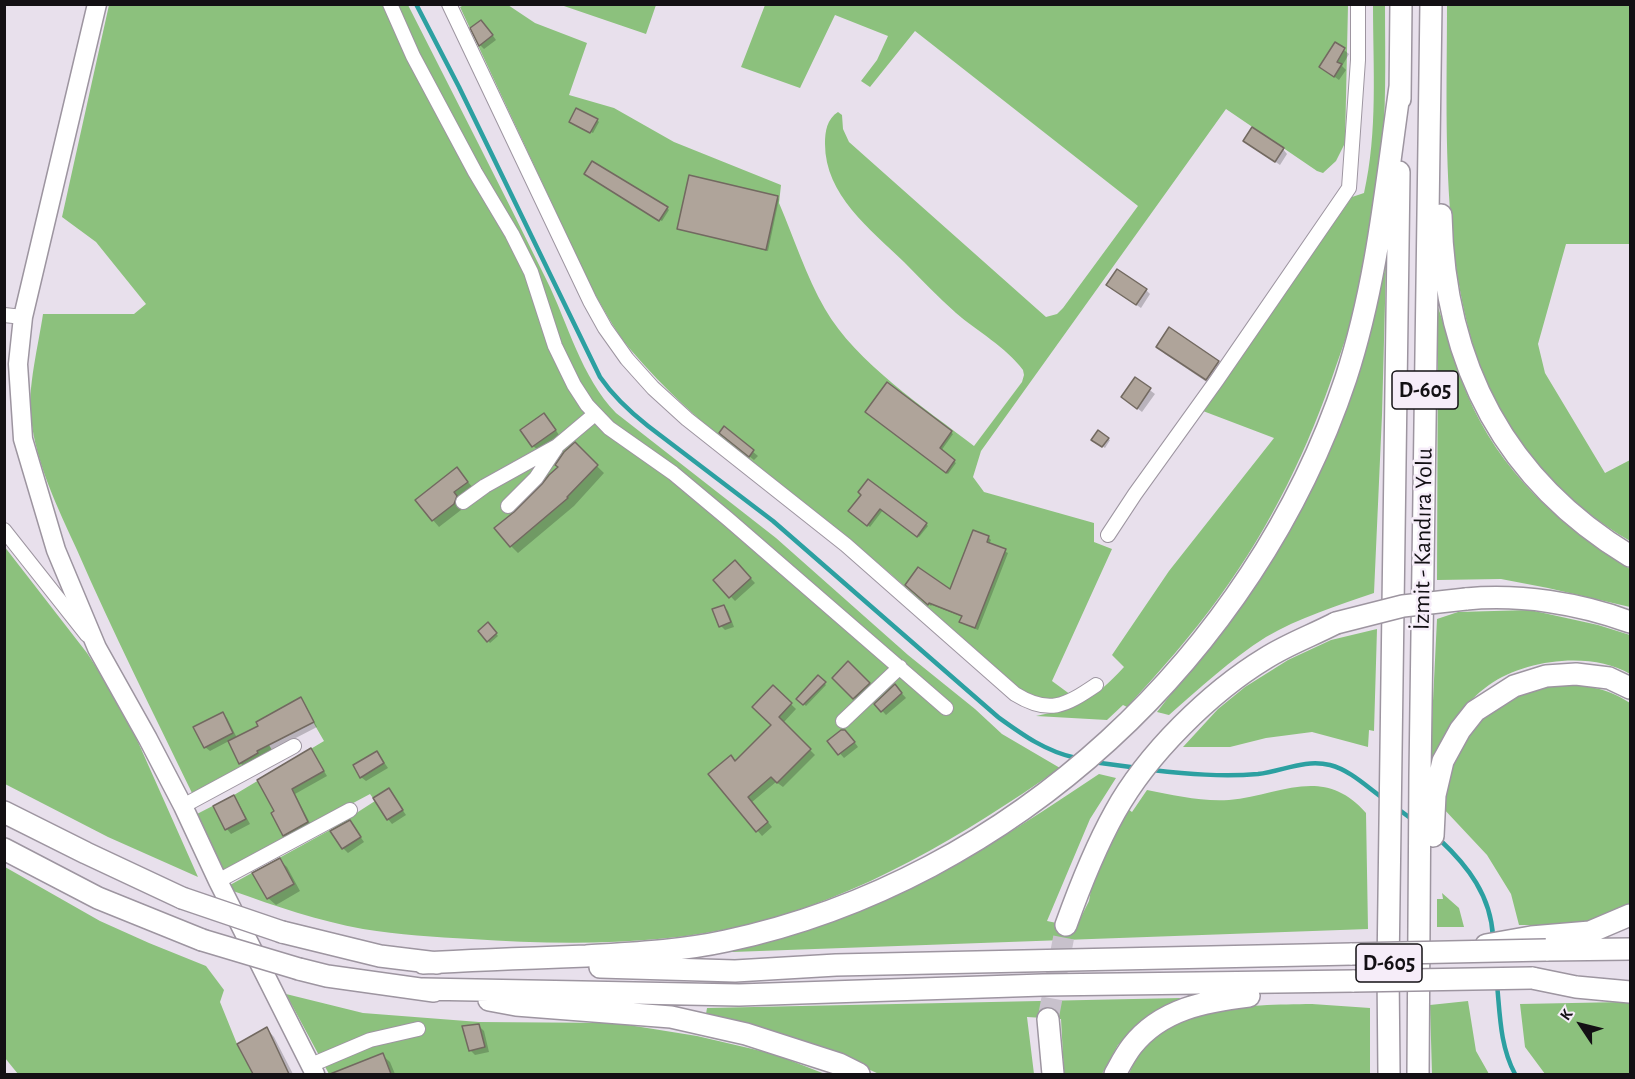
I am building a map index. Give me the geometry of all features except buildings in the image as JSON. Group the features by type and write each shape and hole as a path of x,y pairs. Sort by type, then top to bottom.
{"highway":[{"name":"İzmit - Kandıra Yolu","path":"1388,1071 1401,4"},
{"name":"İzmit - Kandıra Yolu","path":"1419,1071 1418,943 1425,893 1420,776 1431,4"},
{"path":"1429,83 1441,194 1442,252 1446,282 1459,341 1474,381 1489,414 1531,475 1564,509 1591,531 1630,556"},
{"path":"423,963 655,952 729,941 806,920 865,899 925,869 1040,798 1103,746 1141,711 1203,640 1240,589 1273,537 1312,466 1346,379 1360,333 1374,271 1400,87"},
{"path":"1066,925 1084,874 1116,811 1167,742 1232,682 1267,657 1336,623 1402,606 1485,597 1523,598 1583,609 1630,622"},
{"path":"1425,893 1435,795 1443,760 1460,730 1475,711 1514,686 1546,676 1576,674 1610,678 1630,688"},
{"path":"4,812 182,898 282,932 380,956 423,963 735,971 836,965 1448,952 1545,943 1590,932 1630,915"},
{"path":"4,849 98,898 202,940 299,969 327,976 516,1005 671,1017 746,1034 839,1064 859,1074"},
{"path":"1545,943 1630,949"},
{"path":"423,989 739,995 1043,986 1630,976"},
{"path":"1532,978 1576,987 1630,992"},
{"path":"1115,1074 1133,1045 1157,1024 1184,1008 1219,999 1354,981"},
{"path":"1048,1019 1053,1074"}],"main road":[{"path":"97,4 23,317 18,364 23,439 56,550 97,648 183,806 313,1070"}],"street":[{"path":"390,4 412,56 531,272 555,346 573,385 595,414 609,429 691,488 946,708"},
{"path":"1108,535 1349,188 1358,60 1358,4"},
{"path":"451,5 604,328 653,388 687,419 846,545 1015,694 1038,705 1048,707 1073,700 1096,686"},
{"path":"4,315 23,317"},
{"path":"463,502 485,486 557,446 595,414"},
{"path":"508,506 536,478 557,446"},
{"path":"4,530 97,648"},
{"path":"843,721 900,667"},
{"path":"183,806 294,746"},
{"path":"218,881 350,810"},
{"path":"313,1070 370,1040 418,1029"}],"green space":[{"path":"109,5 408,5 546,279 584,366 604,399 616,413 776,538 908,655 1002,734 1060,768 949,840 870,881 788,913 713,932 644,940 574,943 417,936 330,922 233,891 230,885 330,830 375,801 370,794 224,872 197,814 234,795 324,741 313,722 269,745 272,750 192,793 105,612 55,502 43,469 34,435 30,407 43,314 134,314 146,304 96,242 62,217"},
{"path":"464,5 508,5 535,23 587,43 569,95 614,108 674,142 781,185 779,203 812,283 838,329 854,348 893,384 974,446 1022,382 1023,370 1000,346 949,307 852,210 841,195 827,162 825,134 831,118 838,112 842,115 843,129 849,142 1046,317 1057,314 1063,308 1138,206 915,31 870,87 861,81 877,60 888,36 835,15 800,88 741,67 765,5 1348,5 1345,143 1336,161 1323,173 1317,171 1226,109 981,451 973,477 984,492 1094,523 1094,542 1112,549 1052,681 1071,695 1048,699 1015,687 873,559 716,434 657,379 630,349 614,327 591,287 460,7"},
{"path":"561,5 656,5 646,34"},
{"path":"1373,5 1385,5 1385,107 1372,226 1361,284 1350,325 1301,456 1272,514 1239,569 1187,639 1127,707 1123,705 1107,720 1036,716 1064,709 1094,695 1124,667 1112,655 1169,571 1274,438 1203,411 1352,197 1364,193 1373,123"},
{"path":"1447,5 1630,5 1629,244 1566,244 1538,344 1545,373 1605,473 1630,460 1630,541 1568,496 1533,459 1517,439 1492,395 1475,350 1454,254 1447,153"},
{"path":"1386,266 1374,593 1319,612 1278,630 1228,664 1169,715 1157,712 1247,596 1286,536 1320,472 1353,388"},
{"path":"1438,307 1467,394 1496,448 1514,472 1556,515 1630,569 1630,607 1501,579 1437,580"},
{"path":"4,546 87,653 115,696 134,733 198,877 108,837 5,784"},
{"path":"1530,610 1598,625 1630,635 1630,674 1597,662 1559,661 1539,664 1504,676 1479,693 1462,710 1430,762 1437,619 1458,612"},
{"path":"1377,629 1374,731 1369,730 1368,747 1312,732 1266,738 1230,747 1183,747 1218,709 1245,687 1288,660 1331,640"},
{"path":"1552,685 1574,685 1602,690 1630,703 1630,903 1623,909 1582,925 1519,925 1511,894 1487,855 1442,807 1457,751 1478,722 1499,705 1518,695"},
{"path":"1099,774 1116,778 1090,819 1047,921 1076,927 1089,901 1092,884 1110,842 1128,809 1132,812 1147,790 1188,798 1229,800 1283,789 1317,786 1334,790 1350,798 1366,813 1368,929 732,952 733,949 797,932 860,911 923,882 983,849"},
{"path":"5,867 100,921 206,966 224,990 220,1002 237,1044 253,1074 18,1074 5,1058"},
{"path":"1442,893 1459,908 1464,927 1437,927 1437,899 1443,899"},
{"path":"286,994 363,1013 479,1022 616,1023 697,1036 774,1054 825,1074 329,1074"},
{"path":"1181,998 1147,1017 1118,1045 1102,1074 1064,1074 1061,1019 1027,1017 1034,1074 879,1074 814,1045 765,1029 706,1014 707,1008"},
{"path":"1468,1001 1476,1051 1489,1074 1432,1074 1430,1005"},
{"path":"1630,1003 1630,1074 1545,1074 1525,1047 1520,1004"},
{"path":"1312,1004 1370,1008 1370,1074 1129,1074 1143,1051 1161,1033 1183,1021 1207,1013 1234,1008"}],"waterway":[{"path":"416,4 459,87 600,377 610,391 648,426 773,521 998,717 1044,747 1076,758"},
{"path":"1093,762 1138,768"},
{"path":"1152,770 1205,775 1245,775 1267,773 1302,764 1330,765 1358,779 1384,799"},
{"path":"1398,809 1413,820"},
{"path":"1439,839 1468,871 1483,895 1488,908 1493,937"},
{"path":"1497,984 1506,1052 1515,1074"}],"tunnel":[{"path":"1048,1019 1066,925"}]}
